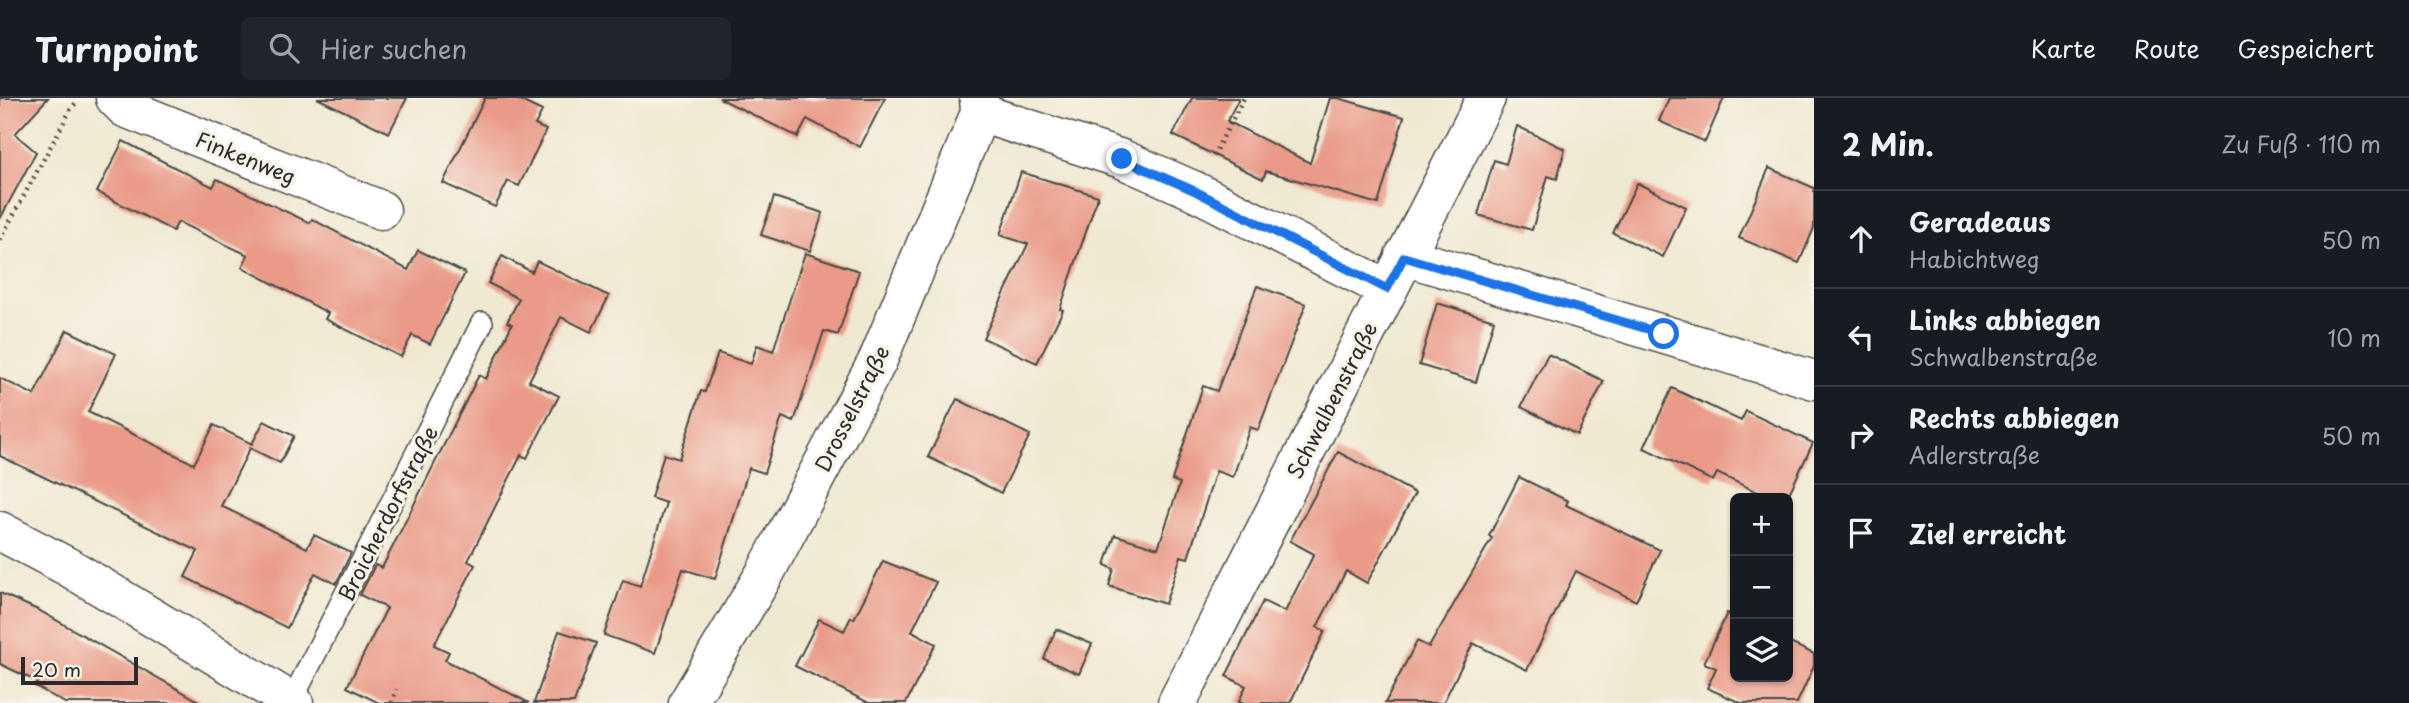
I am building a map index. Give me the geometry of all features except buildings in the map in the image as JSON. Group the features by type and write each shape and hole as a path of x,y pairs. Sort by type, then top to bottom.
{"street":[{"name":"Finkenweg","path":"115,98 125,108 381,210"},
{"name":"Schwalbenstraße","path":"1177,703 1486,98"},
{"path":"979,106 1122,159 1395,273 1814,380"},
{"name":"Drosselstraße","path":"688,703 764,575 878,360 979,106"},
{"name":"Broicherdorfstraße","path":"0,531 70,568 280,699"}],"lane":[{"name":"Broicherdorfstraße","path":"280,699 482,323"}],"path":[{"path":"0,240 72,107 81,98"},
{"path":"1195,191 1244,98"},
{"path":"392,703 396,689"}],"route":[{"path":"1122,159 1195,191 1387,289 1404,257 1664,334"}]}
